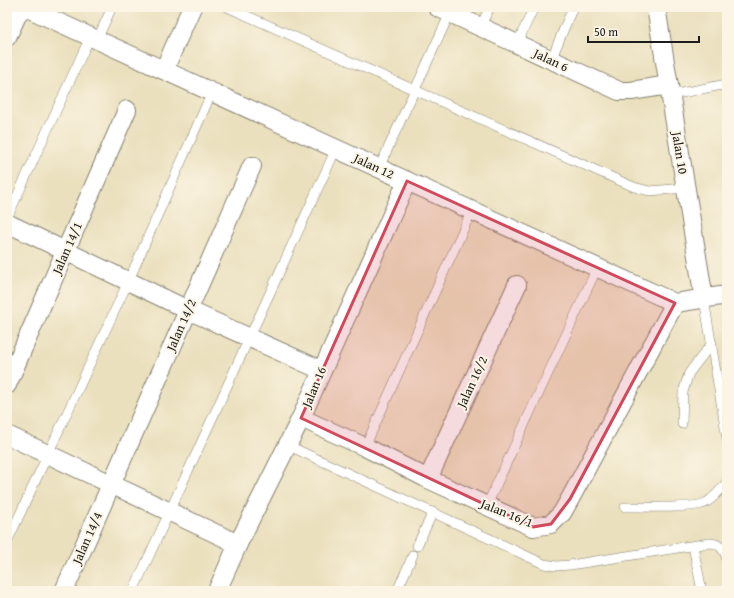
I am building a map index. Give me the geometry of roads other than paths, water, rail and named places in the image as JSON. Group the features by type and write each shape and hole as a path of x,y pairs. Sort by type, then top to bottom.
{"street":[{"path":"7,37 21,7"},
{"name":"Jalan 12","path":"25,7 675,303"},
{"path":"164,70 192,7"},
{"name":"Jalan 10","path":"656,7 704,299"},
{"name":"Jalan 6","path":"446,9 480,27 619,91 670,90"},
{"name":"Jalan 14/1","path":"7,385 127,110"},
{"name":"Jalan 14/2","path":"111,484 252,166"},
{"name":"Jalan 16","path":"217,591 238,544 301,418 321,370 407,181"},
{"path":"7,223 128,282 321,370"},
{"name":"Jalan 16/2","path":"428,479 517,285"},
{"path":"675,303 727,295"},
{"name":"Jalan 16/1","path":"301,418 365,447 428,479 533,527 551,524 562,513 675,303"},
{"path":"7,435 238,544"},
{"name":"Jalan 14/4","path":"64,591 111,484"}],"lane":[{"path":"7,218 93,38 112,7"},
{"path":"227,7 634,187 649,191 686,188"},
{"path":"480,27 490,7"},
{"path":"517,44 534,7"},
{"path":"551,60 573,7"},
{"path":"379,168 414,91 446,9"},
{"path":"670,90 727,84"},
{"path":"7,542 49,455 128,282 212,92"},
{"path":"133,591 336,149"},
{"path":"365,447 472,210"},
{"path":"488,506 597,268"},
{"path":"704,299 727,439"},
{"path":"682,424 682,392 690,373 712,343"},
{"path":"287,444 544,564 556,566 570,565 715,543 722,547 727,560"},
{"path":"625,507 706,504 727,482"},
{"path":"417,546 433,512"},
{"path":"693,546 702,591"},
{"path":"397,591 413,555"}]}
